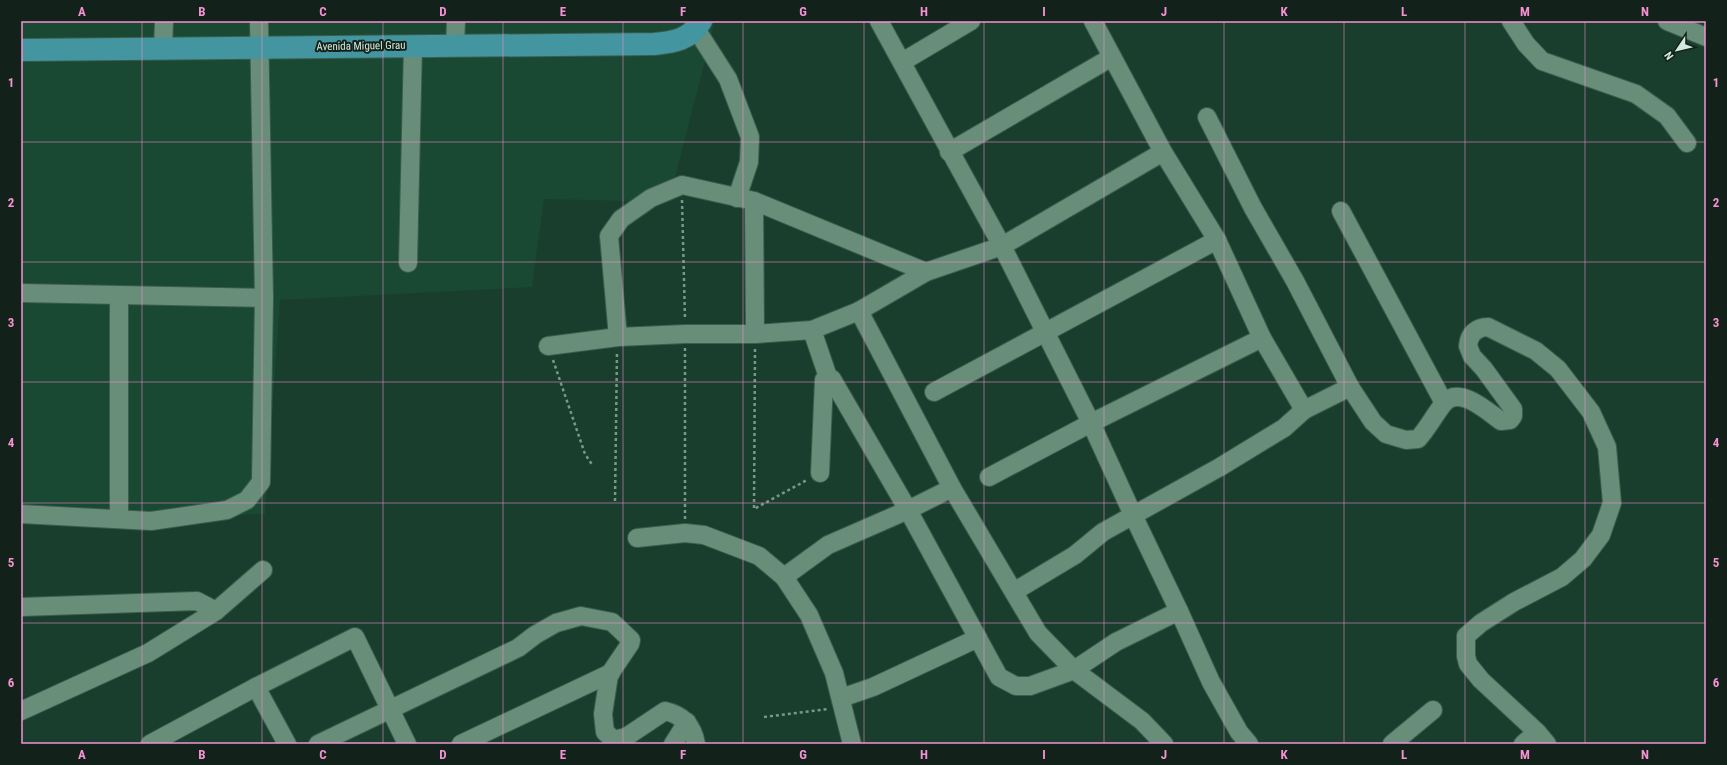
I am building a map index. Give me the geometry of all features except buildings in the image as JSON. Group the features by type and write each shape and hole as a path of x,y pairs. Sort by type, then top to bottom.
{"main road":[{"name":"Avenida Miguel Grau","path":"21,50 413,45 654,44 676,41 688,36 699,25"}],"street":[{"path":"163,48 164,21"},
{"path":"21,514 151,521 227,510 247,500 261,482 264,298 259,21"},
{"path":"455,45 456,21"},
{"path":"879,21 949,152 1002,246 1091,423 1132,515 1179,611 1211,682 1239,732 1249,744"},
{"path":"902,62 971,21"},
{"path":"1093,21 1163,152 1217,240 1262,338 1304,410"},
{"path":"1512,21 1526,44 1542,61 1636,94 1667,116 1687,143"},
{"path":"1667,21 1706,37"},
{"path":"699,25 728,79 750,137 745,200 755,334"},
{"path":"408,263 413,45"},
{"path":"949,152 1112,57"},
{"path":"1206,117 1253,208 1295,281 1350,387 1374,422 1386,434 1406,440 1418,439 1428,428 1444,403 1450,398 1460,396 1501,421 1510,420 1513,416 1513,409 1484,369 1472,356 1468,346 1472,334 1481,327 1488,327 1536,351 1558,369 1591,412 1607,447 1612,503 1601,536 1583,559 1562,577 1514,602 1481,623 1466,636 1466,656 1468,664 1481,680 1542,738 1523,744"},
{"path":"548,346 618,337 685,334 755,334 812,330 859,311 926,272 1002,246 1163,152"},
{"path":"618,337 609,236 621,219 651,198 682,185 745,200 926,272"},
{"path":"1341,211 1444,403"},
{"path":"934,392 1217,240"},
{"path":"21,293 264,298"},
{"path":"119,295 119,519"},
{"path":"859,311 952,488 1038,633 1074,670 1142,721 1164,744"},
{"path":"812,330 828,377 832,379 908,510 999,677 1016,686 1030,686 1074,670 1116,642 1179,611"},
{"path":"989,477 1091,423 1262,338"},
{"path":"820,473 824,380 828,377"},
{"path":"1014,591 1074,555 1103,532 1220,467 1284,428 1304,410 1350,387"},
{"path":"784,577 828,545 908,510 952,488"},
{"path":"637,538 685,533 704,535 759,556 784,577 809,615 834,674 852,744"},
{"path":"21,711 148,653 216,610 263,570"},
{"path":"21,607 197,601 216,610"},
{"path":"318,744 518,648 534,635 556,623 581,616 612,622 631,640 630,644 609,675 603,714 605,732 610,742 626,737 665,711 675,713 688,722 696,744"},
{"path":"150,744 256,686 355,637 407,744"},
{"path":"842,703 872,687 978,638"},
{"path":"461,744 611,672"},
{"path":"256,686 287,744"},
{"path":"1392,744 1433,710"},
{"path":"673,744 688,722"}],"path":[{"path":"682,185 685,334 685,533"},
{"path":"755,334 754,509 820,473"},
{"path":"615,501 618,337"},
{"path":"548,346 585,454 594,466"},
{"path":"764,717 842,703"}],"shaded area":[{"path":"21,21 715,21 669,202 544,199 532,287 280,300 265,514 21,524"}]}
